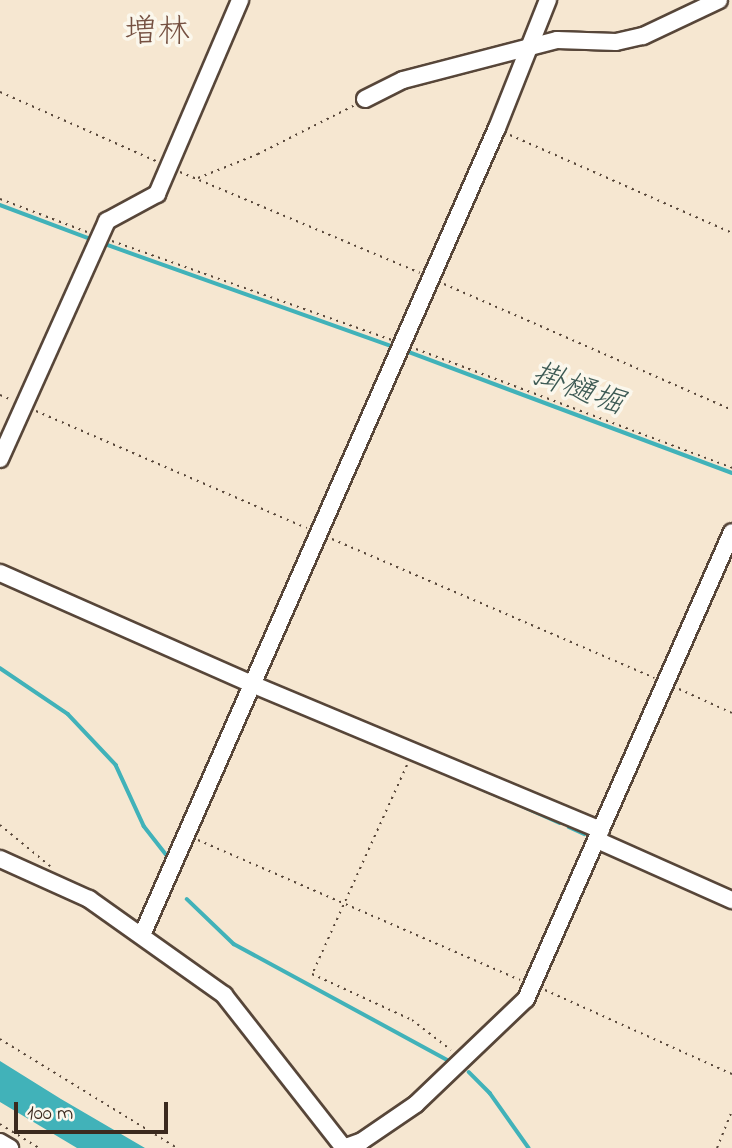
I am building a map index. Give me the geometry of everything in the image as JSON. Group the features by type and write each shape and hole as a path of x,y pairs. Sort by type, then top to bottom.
{"street":[{"path":"0,459 107,221 157,194 240,0"},
{"path":"142,935 497,128 548,0"},
{"path":"365,99 403,80 574,38 616,42 643,36 719,0"},
{"path":"0,859 89,900 224,995 344,1148 362,1141 416,1104 526,999 732,532"},
{"path":"0,573 254,685 413,751 599,835 732,900"},
{"path":"0,1142 10,1148"}],"path":[{"path":"0,92 732,410"},
{"path":"196,178 258,154 365,99"},
{"path":"497,128 732,233"},
{"path":"0,199 97,239 732,468"},
{"path":"23,405 732,713"},
{"path":"413,751 312,974 412,1020 464,1059"},
{"path":"0,825 55,873"},
{"path":"186,835 732,1074"},
{"path":"0,1039 177,1148"},
{"path":"717,1148 732,1111"},
{"path":"0,1124 39,1148"}],"water":[{"path":"0,1061 145,1148 77,1148 0,1102"}],"waterway":[{"name":"掛樋堀","path":"0,205 93,240"},
{"name":"掛樋堀","path":"102,243 394,347"},
{"name":"掛樋堀","path":"406,351 732,473"},
{"path":"0,668 68,714 116,765 144,826 167,855"},
{"path":"484,790 505,799"},
{"path":"513,802 560,823"},
{"path":"569,827 585,834"},
{"path":"187,899 234,944 448,1060"},
{"path":"469,1072 490,1093 529,1148"}],"district":[{"name":"増林","path":"157,34"}]}
